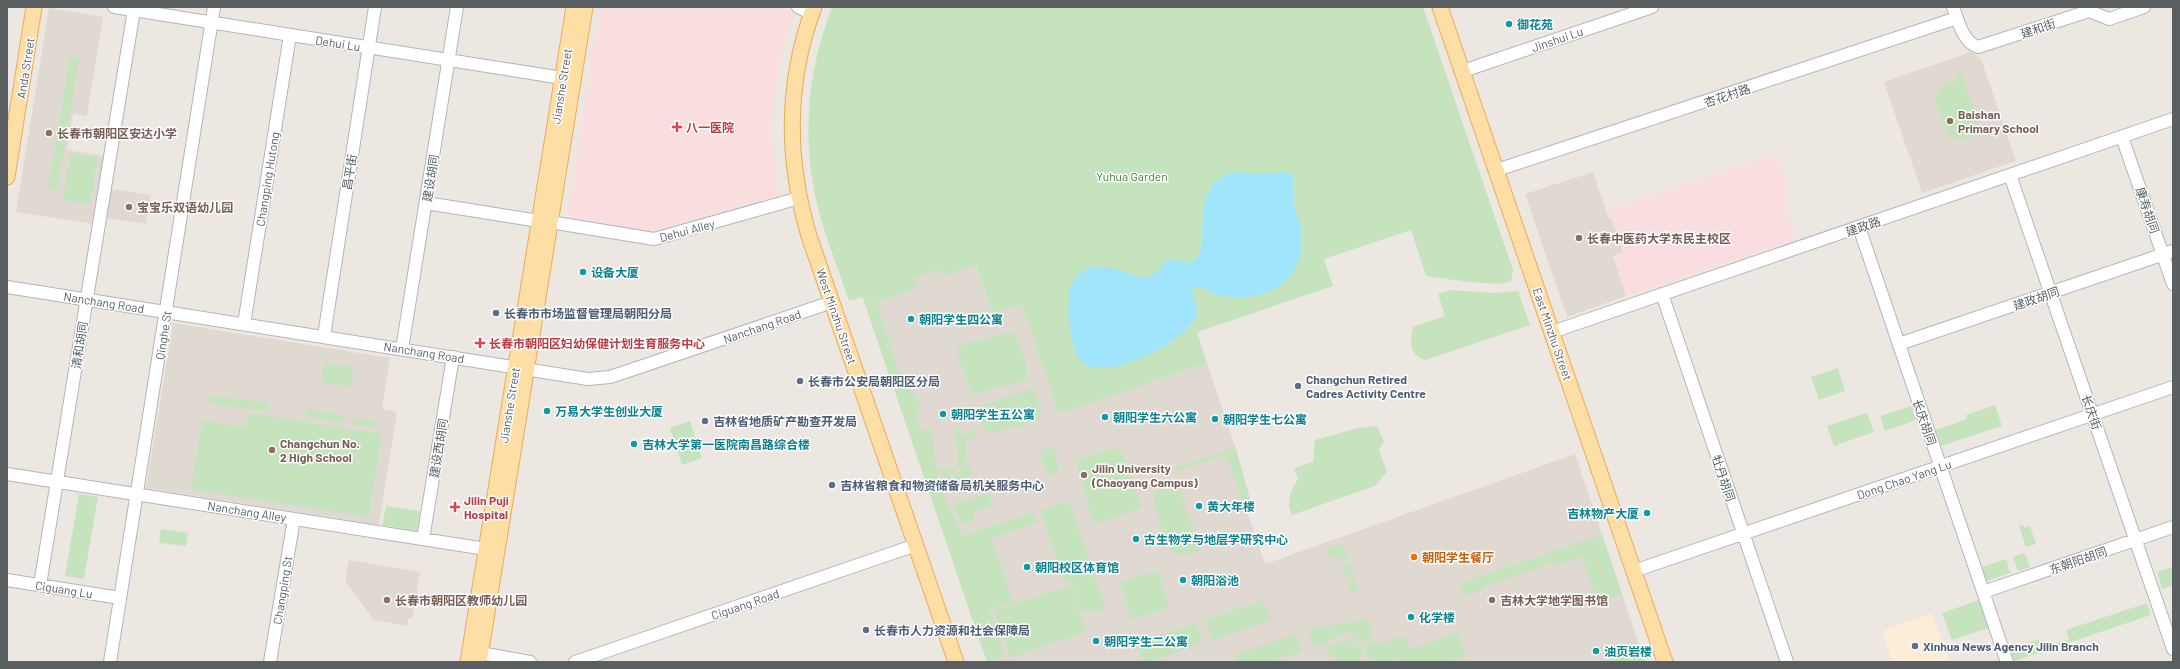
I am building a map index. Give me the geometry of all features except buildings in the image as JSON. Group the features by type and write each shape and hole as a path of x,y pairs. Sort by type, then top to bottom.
{"main road":[{"name":"Anda Street","path":"7,122 25,7"},
{"name":"Anda Street","path":"7,177 34,7"},
{"name":"Jianshe Street","path":"544,221 562,78 574,7"},
{"name":"Jianshe Street","path":"468,662 486,549 520,367 544,221 585,7"},
{"name":"East Minzhu Street","path":"1440,7 1665,662"},
{"name":"West Minzhu Street","path":"813,11 798,63 792,106 792,150 799,198 832,302 956,662"},
{"name":"Jianshe Street","path":"480,658 520,367"}],"street":[{"name":"Dehui Lu","path":"114,7 562,78"},
{"name":"Qinghe St","path":"110,662 214,7"},
{"name":"昌平街","path":"324,336 375,7"},
{"name":"建设胡同","path":"402,349 457,7"},
{"path":"798,7 813,11"},
{"name":"Jinshui Lu","path":"1463,71 1652,7"},
{"name":"建和街","path":"1955,12 1968,41 1974,46 1981,47 2089,11 2110,19 2144,7"},
{"name":"清和胡同","path":"40,585 134,10"},
{"name":"杏花村路","path":"1497,170 1955,12"},
{"name":"Changping Hutong","path":"244,324 290,35"},
{"name":"建政路","path":"1552,332 2173,119"},
{"name":"康寿胡同","path":"2122,137 2168,253 2173,284"},
{"name":"长庆街","path":"2010,175 2173,649"},
{"name":"Dehui Alley","path":"426,203 654,239 799,198"},
{"name":"长庆胡同","path":"1859,227 2007,662"},
{"name":"建政胡同","path":"1899,344 2168,253"},
{"name":"Nanchang Road","path":"7,287 520,367 588,379 610,377 832,302"},
{"name":"牡丹胡同","path":"1662,294 1787,662"},
{"name":"建设西胡同","path":"423,539 453,357"},
{"name":"Dong Chao Yang Lu","path":"1634,571 2173,386"},
{"name":"Nanchang Alley","path":"7,474 486,549"},
{"name":"Changping St","path":"270,662 294,519"},
{"name":"东朝阳胡同","path":"1983,592 2173,527"},
{"name":"Ciguang Road","path":"575,662 596,659 916,545"},
{"name":"Ciguang Lu","path":"7,580 120,598"},
{"path":"480,658 530,662"}],"shaded area":[{"name":"八一医院","path":"600,7 783,7 794,13 781,54 774,97 772,136 779,195 653,231 567,218"},
{"name":"长春市朝阳区安达小学","path":"49,8 103,17 87,116 73,114 67,150 104,156 93,224 16,212"},
{"name":"Baishan Primary School","path":"1971,52 1981,59 2016,161 1922,193 1884,82"},
{"path":"1777,154 1791,195 1783,198 1796,239 1626,296 1613,256 1623,252 1611,217 1608,218 1606,212"},
{"name":"长春中医药大学东民主校区","path":"1593,172 1608,217 1611,216 1623,253 1613,257 1626,296 1567,317 1525,194"},
{"name":"宝宝乐双语幼儿园","path":"111,189 151,195 146,224 106,218"},
{"name":"Jilin University (Chaoyang Campus)","path":"976,265 992,313 1022,303 1059,414 1207,363 1237,451 1253,509 1247,511 1265,564 1575,454 1645,662 987,662 862,296 938,269 941,277"},
{"name":"Changchun No. 2 High School","path":"173,323 390,358 382,409 397,412 379,525 146,488"},
{"name":"长春市朝阳区教师幼儿园","path":"349,560 420,572 412,619 408,618 407,626 374,620 345,581"},
{"name":"Xinhua News Agency Jilin Branch","path":"1932,613 1949,662 1892,662 1882,631"}],"green space":[{"name":"Yuhua Garden","path":"832,7 1423,7 1513,270 1511,281 1505,283 1484,283 1426,276 1411,230 1324,259 1333,286 1197,332 1207,363 1059,414 1022,304 992,313 976,265 941,277 938,269 915,278 918,288 877,302 899,372 921,406 915,415 920,429 932,430 934,456 939,481 963,536 1033,512 1037,523 991,538 1013,601 990,610 1005,656 987,662 863,297 849,301 818,208 810,157 808,132 809,106 817,56"},
{"path":"70,57 79,59 57,190 48,188"},
{"path":"1961,73 1982,133 1975,135 1975,133 1965,140 1958,140 1947,133 1935,99 1941,86 1949,81 1957,82 1955,75"},
{"path":"70,154 98,158 90,204 63,200"},
{"path":"1448,290 1494,293 1518,291 1530,325 1426,360 1420,358 1413,351 1411,343 1413,327 1445,316 1438,294"},
{"path":"1010,331 1023,353 1027,368 1027,378 1006,387 1003,385 974,395 972,394 956,350 957,347"},
{"path":"325,363 354,367 351,387 321,382"},
{"path":"1838,368 1845,391 1819,400 1811,377"},
{"path":"1032,389 1035,392 1043,419 990,434 981,421 979,413 980,406"},
{"path":"209,395 270,403 267,409 262,411 213,403 209,399"},
{"path":"1995,405 2002,426 1941,446 1936,430 1967,419 1966,415"},
{"path":"1911,406 1916,420 1885,431 1880,416"},
{"path":"307,409 344,416 343,420 338,423 309,417 306,414"},
{"path":"249,413 382,434 368,517 191,489 202,420 247,428"},
{"path":"1867,413 1874,432 1834,446 1827,426"},
{"path":"351,418 376,421 375,428 353,425"},
{"path":"690,421 702,458 682,465 670,428"},
{"path":"957,426 965,436 974,427 976,437 964,442 967,458 944,483 938,468 941,470 954,469 954,466 958,465 955,427"},
{"path":"1377,426 1384,442 1379,450 1387,472 1375,486 1292,515 1289,501 1293,488 1298,479 1294,468 1313,462 1315,440 1358,428"},
{"path":"1054,447 1060,471 1047,475 1040,451"},
{"path":"1116,447 1122,452 1142,508 1094,524 1076,466 1080,459"},
{"path":"1235,447 1252,508 1245,510 1226,455 1177,471 1175,467"},
{"path":"968,461 973,476 948,484 948,483"},
{"path":"1177,482 1200,550 1183,555 1172,552 1169,548 1153,500 1158,490"},
{"path":"990,493 992,500 990,501 992,506 972,513 974,521 962,524 952,504"},
{"path":"79,494 98,497 84,579 65,576"},
{"path":"1069,501 1106,610 1081,612 1070,581 1064,582 1040,511"},
{"path":"386,506 420,511 417,531 382,525"},
{"path":"2023,525 2024,528 2030,526 2036,544 2026,547 2019,526"},
{"path":"161,529 188,533 186,546 159,543"},
{"path":"1602,535 1622,594 1597,602 1582,557 1555,566 1554,562 1484,586 1485,589 1464,596 1459,583"},
{"path":"1342,544 1348,559 1340,562 1337,555 1328,558 1325,550"},
{"path":"2025,553 2030,567 2018,571 2013,557"},
{"path":"2006,559 2010,573 1987,581 1982,567"},
{"path":"1349,562 1353,576 1346,578 1341,565"},
{"path":"2173,567 2173,586 2162,589 2157,572"},
{"path":"1157,570 1169,607 1132,620 1120,583"},
{"path":"1355,579 1359,590 1351,593 1347,582"},
{"path":"1070,585 1086,632 1010,658 994,611"},
{"path":"1264,600 1271,620 1212,641 1205,620"},
{"path":"1979,600 1988,628 1952,640 1942,613"},
{"path":"2147,603 2151,615 2014,661 2010,649 2039,639 2042,648 2069,639 2066,630"},
{"path":"1368,618 1374,637 1355,644 1352,631 1328,641 1328,643 1314,646 1308,630 1323,626 1353,622"},
{"path":"1196,623 1203,643 1149,662 1143,662 1138,647 1147,644 1146,640"},
{"path":"1458,633 1466,656 1448,662 1398,662 1396,658 1379,662 1369,658 1364,644 1375,641 1377,645 1405,635 1410,649"},
{"path":"1296,634 1301,650 1298,653 1270,662 1236,662 1234,655"},
{"path":"1349,639 1353,648 1361,645 1364,654 1359,656 1361,662 1336,662 1332,654 1323,648"},
{"path":"1638,644 1645,662 1615,662 1612,652"}],"water":[{"path":"1233,172 1260,174 1284,172 1292,175 1294,179 1294,206 1302,236 1301,251 1297,264 1291,274 1283,283 1274,289 1262,294 1249,296 1221,296 1213,294 1199,286 1194,287 1192,291 1197,307 1196,316 1191,324 1172,341 1140,359 1112,367 1099,368 1088,366 1080,360 1076,354 1071,335 1068,302 1071,286 1075,278 1087,269 1103,267 1117,269 1146,278 1155,273 1168,259 1190,262 1198,256 1201,247 1204,205 1209,191 1218,180"}],"place":[{"name":"御花苑","path":"1509,24"},
{"name":"Baishan Primary School","path":"1950,121"},
{"name":"八一医院","path":"677,127"},
{"name":"长春市朝阳区安达小学","path":"49,133"},
{"name":"宝宝乐双语幼儿园","path":"129,207"},
{"name":"长春中医药大学东民主校区","path":"1579,238"},
{"name":"设备大厦","path":"583,272"},
{"name":"长春市市场监督管理局朝阳分局","path":"496,313"},
{"name":"朝阳学生四公寓","path":"911,319"},
{"name":"长春市朝阳区妇幼保健计划生育服务中心","path":"480,343"},
{"name":"长春市公安局朝阳区分局","path":"800,381"},
{"name":"Changchun Retired Cadres Activity Centre","path":"1298,386"},
{"name":"万易大学生创业大厦","path":"547,411"},
{"name":"朝阳学生五公寓","path":"943,414"},
{"name":"朝阳学生六公寓","path":"1105,417"},
{"name":"朝阳学生七公寓","path":"1215,419"},
{"name":"吉林省地质矿产勘查开发局","path":"705,421"},
{"name":"吉林大学第一医院南昌路综合楼","path":"634,444"},
{"name":"Changchun No. 2 High School","path":"272,450"},
{"name":"Jilin University (Chaoyang Campus)","path":"1084,475"},
{"name":"吉林省粮食和物资储备局机关服务中心","path":"832,485"},
{"name":"黄大年楼","path":"1199,506"},
{"name":"Jilin Puji Hospital","path":"455,507"},
{"name":"吉林物产大厦","path":"1647,513"},
{"name":"古生物学与地层学研究中心","path":"1136,539"},
{"name":"朝阳学生餐厅","path":"1414,557"},
{"name":"朝阳校区体育馆","path":"1027,567"},
{"name":"朝阳浴池","path":"1183,580"},
{"name":"长春市朝阳区教师幼儿园","path":"387,600"},
{"name":"吉林大学地学图书馆","path":"1492,600"},
{"name":"化学楼","path":"1411,617"},
{"name":"长春市人力资源和社会保障局","path":"866,630"},
{"name":"朝阳学生二公寓","path":"1096,641"},
{"name":"Xinhua News Agency Jilin Branch","path":"1915,646"},
{"name":"油页岩楼","path":"1596,651"}]}
